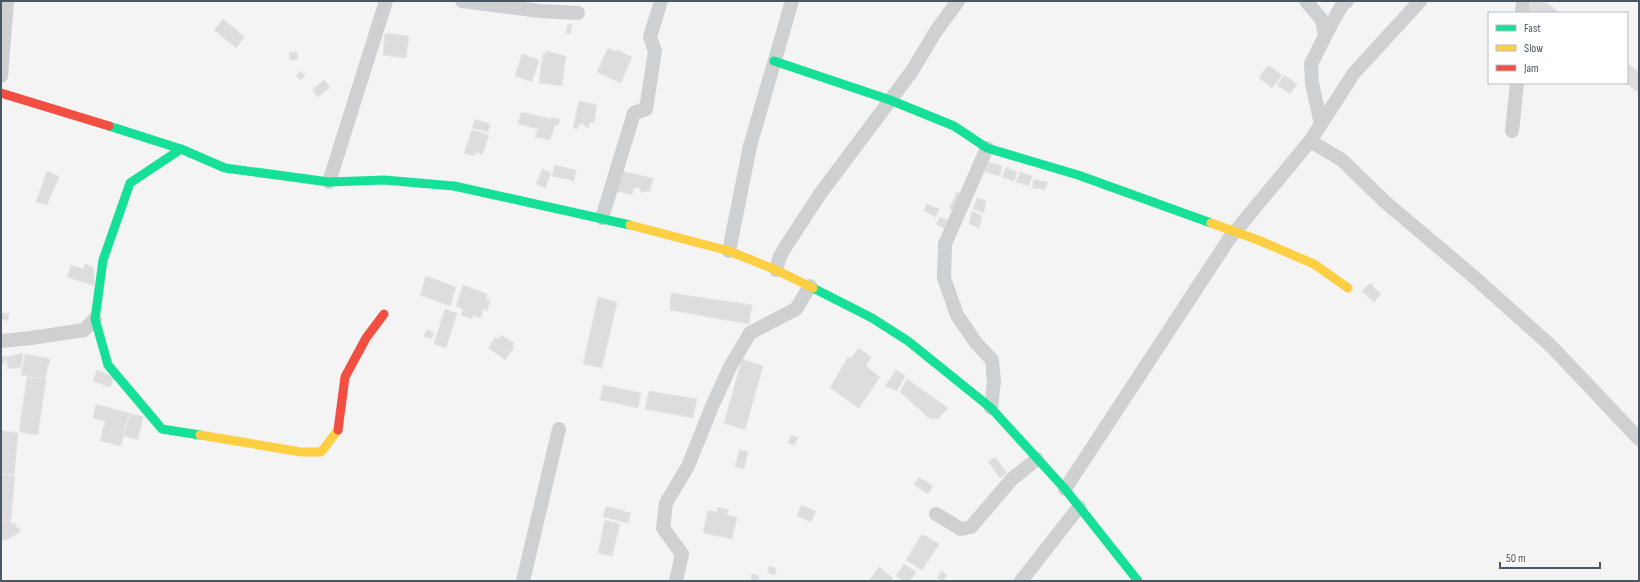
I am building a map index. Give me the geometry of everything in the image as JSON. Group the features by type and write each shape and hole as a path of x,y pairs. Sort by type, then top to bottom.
{"street":[{"path":"1,76 7,1"},
{"path":"329,182 386,1"},
{"path":"462,1 540,11 578,13"},
{"path":"602,218 634,113 646,109 655,51 650,37 661,1"},
{"path":"729,251 750,146 792,1"},
{"path":"776,270 780,256 820,194 912,71 936,31 958,1"},
{"path":"1306,1 1322,20 1325,36"},
{"path":"1321,124 1312,83 1311,64 1342,5 1347,1"},
{"path":"1065,489 1235,231 1310,141 1354,73 1420,1"},
{"path":"1522,12 1523,1"},
{"path":"774,61 890,100 954,126 987,148 1078,175 1235,231 1314,264 1348,288"},
{"path":"1512,131 1517,84"},
{"path":"1,93 181,149 225,168 329,182 384,180 454,186 602,218 729,251 776,270 872,318 908,341 991,408 1065,489 1138,581"},
{"path":"1310,141 1342,160 1384,201 1474,277 1546,342 1639,439"},
{"path":"987,148 945,244 944,278 957,315 976,343 992,360 994,380 991,408"},
{"path":"181,149 130,183 103,260 95,320 108,365 162,429 301,452 321,452 339,428 345,377 366,338 384,314"},
{"path":"676,581 682,554 663,528 666,503 688,466 730,367 750,333 796,309 810,286"},
{"path":"1,341 84,330 95,320"},
{"path":"523,581 559,429"},
{"path":"936,514 961,529 971,527 1012,479 1037,459"},
{"path":"1021,581 1079,507"}],"building":[{"path":"1533,1 1544,1 1559,12 1531,12 1527,9"},
{"path":"223,19 245,37 236,48 214,30"},
{"path":"568,24 572,25 570,34 566,33"},
{"path":"385,33 409,36 406,58 383,55"},
{"path":"608,48 616,52 617,50 632,57 621,83 597,72"},
{"path":"546,51 566,56 562,86 539,83 543,54 546,54"},
{"path":"297,52 298,59 290,60 289,53"},
{"path":"522,54 539,60 532,82 515,76"},
{"path":"1628,64 1639,72 1639,93 1627,84"},
{"path":"1268,65 1282,75 1272,88 1259,78"},
{"path":"300,71 305,75 301,80 296,76"},
{"path":"1284,75 1297,84 1290,94 1277,85"},
{"path":"324,80 330,87 318,97 312,90"},
{"path":"579,101 597,105 594,123 590,122 588,128 581,123 577,129 573,127"},
{"path":"521,112 551,119 551,117 560,119 558,126 555,125 550,140 535,137 538,129 518,124"},
{"path":"475,119 490,124 488,132 472,128"},
{"path":"472,130 489,135 482,155 477,152 474,156 464,153"},
{"path":"989,162 1002,166 1000,176 985,172"},
{"path":"555,165 576,170 574,181 552,176"},
{"path":"1006,167 1017,172 1014,181 1002,177"},
{"path":"542,169 551,173 545,188 536,184"},
{"path":"47,171 59,177 47,205 36,202"},
{"path":"621,171 653,178 650,191 640,192 640,187 634,188 632,195 616,191"},
{"path":"1020,172 1032,176 1029,186 1016,182"},
{"path":"1034,179 1048,182 1045,190 1032,188"},
{"path":"957,192 965,196 956,212 949,208"},
{"path":"977,198 986,201 984,213 973,209"},
{"path":"927,204 939,209 936,217 924,211"},
{"path":"972,211 982,216 979,228 969,224"},
{"path":"940,217 948,220 944,228 936,224"},
{"path":"85,264 93,267 95,286 67,277 71,265 83,269"},
{"path":"426,276 456,287 450,306 420,295"},
{"path":"1370,283 1381,294 1374,302 1362,291"},
{"path":"463,285 487,294 486,299 490,300 487,311 483,309 481,318 473,315 472,319 461,315 463,309 456,306"},
{"path":"671,293 752,305 749,324 670,310"},
{"path":"598,297 617,302 602,368 583,364"},
{"path":"445,309 457,313 446,348 434,344"},
{"path":"1,313 9,313 8,320 1,320"},
{"path":"427,329 434,333 431,339 424,336"},
{"path":"501,335 514,343 512,346 514,348 505,360 489,348 495,337 499,339"},
{"path":"859,348 871,357 866,366 880,377 859,408 830,388 848,357 851,358"},
{"path":"23,353 21,367 8,369 6,357"},
{"path":"25,354 50,359 45,379 21,375"},
{"path":"1,356 6,357 4,364 1,363"},
{"path":"742,359 763,366 745,430 724,423"},
{"path":"97,370 114,377 110,387 93,381"},
{"path":"896,370 905,376 897,391 885,386"},
{"path":"27,377 46,379 38,435 19,432"},
{"path":"907,379 948,408 938,419 929,418 900,392"},
{"path":"603,385 641,393 638,408 600,400"},
{"path":"649,391 697,399 693,418 645,409"},
{"path":"96,404 129,413 121,446 100,441 105,421 93,418"},
{"path":"130,413 143,417 138,440 124,436"},
{"path":"1,430 18,433 14,475 1,473"},
{"path":"791,435 798,438 795,445 788,443"},
{"path":"739,450 748,451 744,469 735,467"},
{"path":"995,457 1007,473 1000,478 988,462"},
{"path":"1,474 15,476 11,520 1,519"},
{"path":"919,477 933,486 928,494 914,485"},
{"path":"801,505 816,511 811,522 797,516"},
{"path":"606,506 631,513 628,523 603,517"},
{"path":"718,507 728,510 727,515 737,517 732,539 703,533 708,510 717,512"},
{"path":"1,519 11,521 11,524 15,523 16,527 20,528 19,533 5,540 1,539"},
{"path":"605,520 620,524 612,556 598,553"},
{"path":"922,534 939,544 922,570 906,560"},
{"path":"904,564 916,572 910,581 903,581 896,576"},
{"path":"769,566 776,568 775,575 768,573"},
{"path":"879,567 893,578 891,581 869,581"},
{"path":"942,571 947,575 943,581 937,578"},
{"path":"752,574 759,576 758,581 751,581"}],"traffic: fast":[{"path":"774,61 890,100 954,126 987,148 1078,175 1211,223"},
{"path":"109,126 181,149 225,168 329,182 384,180 454,186 630,225"},
{"path":"181,149 130,183 103,260 95,319 108,365 162,429 200,435"},
{"path":"813,288 872,318 908,341 991,408 1065,489 1138,581"}],"traffic: slow":[{"path":"1211,223 1258,240 1314,264 1348,288"},
{"path":"630,225 729,251 776,270 813,288"},
{"path":"200,435 301,452 321,452 338,430"}],"traffic: jam":[{"path":"1,93 109,126"},
{"path":"338,430 345,377 366,338 384,314"}]}
